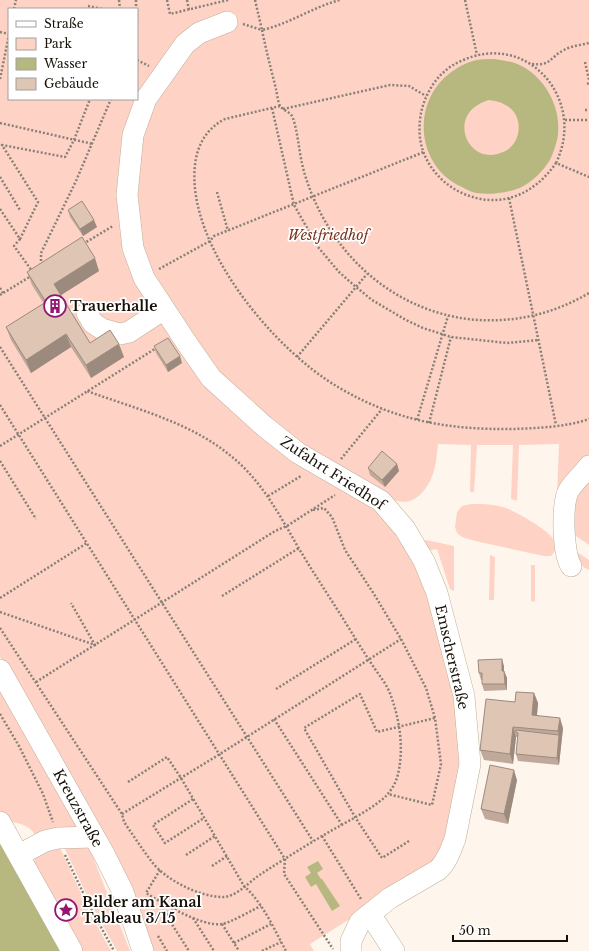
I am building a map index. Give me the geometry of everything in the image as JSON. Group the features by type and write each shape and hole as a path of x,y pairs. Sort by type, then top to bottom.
{"street":[{"name":"Zufahrt Friedhof","path":"234,23 199,33 185,44 146,99 133,135 127,195 133,248 144,278 211,378 264,426 298,453 381,501 392,512"},
{"path":"86,314 93,323 102,330 120,334 129,332 164,309"},
{"path":"571,566 568,561 567,554 564,523 565,505 569,491 589,466"},
{"name":"Emscherstraße","path":"351,951 351,941 366,907 390,898 420,881 442,866 455,839 470,764 464,696 437,593 424,561 406,529 392,512"},
{"name":"Kreuzstraße","path":"0,670 93,837 104,854 123,892 143,951"},
{"path":"0,822 72,951"},
{"path":"19,856 45,841 58,838 93,837"},
{"path":"366,907 394,951"}],"path":[{"path":"167,0 170,14 228,0"},
{"path":"187,0 189,10"},
{"path":"207,0 208,5"},
{"path":"255,0 280,106 293,116 305,174 313,197 324,219 343,247 367,274 407,300 448,316 495,321 513,320 534,316 574,302 589,293"},
{"path":"234,23 262,30 272,28 325,4 340,0"},
{"path":"465,1 477,55"},
{"path":"88,6 97,8"},
{"path":"0,79 8,39"},
{"path":"530,64 542,65 548,63 557,54 566,49 589,44"},
{"path":"499,54 515,57 530,64 547,78 554,88 562,103 565,120 564,143 556,163 548,174 531,189 501,200 483,200 470,197 450,187 437,175 427,160 420,142 419,121 421,111 426,96 434,83 449,68 467,58 477,55 499,54"},
{"path":"585,62 588,82"},
{"path":"283,108 390,85 409,86 426,96"},
{"path":"0,295 34,274 14,246 20,240 38,202 2,145 65,157 74,140 90,100"},
{"path":"41,269 41,253 93,144 111,100"},
{"path":"280,106 225,119 217,123 200,144 196,156 195,166 194,178 196,192 203,222 210,241 221,263 239,292 261,320 310,369 337,387 364,402 417,420 453,427 496,429 556,426 589,419"},
{"path":"272,108 294,204 318,247 339,272 356,287 372,300 406,320 423,328 443,334 507,343 539,340"},
{"path":"565,120 589,120"},
{"path":"0,123 93,144"},
{"path":"163,267 210,241 214,236 424,152"},
{"path":"556,163 589,177"},
{"path":"0,177 20,210"},
{"path":"0,187 4,184"},
{"path":"217,192 228,231"},
{"path":"509,198 556,426"},
{"path":"0,209 20,240"},
{"path":"82,245 129,217"},
{"path":"298,357 367,274"},
{"path":"0,288 4,293"},
{"path":"417,420 448,316"},
{"path":"0,446 180,333"},
{"path":"429,423 451,336"},
{"path":"0,347 313,841"},
{"path":"0,628 122,814 124,822 152,863 178,883 194,892 220,897 233,895 244,886 313,841 366,811 388,794 395,783 398,774 400,756 400,727 391,695 384,681 356,639 268,496 251,474 231,456 205,438 182,426 87,391"},
{"path":"0,404 1,408 285,859 284,874 334,951"},
{"path":"268,496 325,468 382,408"},
{"path":"0,461 36,519"},
{"path":"36,682 275,531 287,526 313,510 352,484"},
{"path":"313,510 324,508 332,517 345,550 401,639 426,688 435,718 441,764 432,805 388,794"},
{"path":"0,598 87,543"},
{"path":"222,596 299,548"},
{"path":"71,604 95,645"},
{"path":"0,612 95,645"},
{"path":"276,690 356,639"},
{"path":"122,814 220,754 401,639"},
{"path":"409,841 382,858 355,817 304,728 360,694 377,732 435,718"},
{"path":"274,719 342,825"},
{"path":"128,782 167,757 181,778 244,886 261,906 286,951"},
{"path":"193,799 153,825 165,843 204,818"},
{"path":"186,855 215,836"},
{"path":"322,836 366,907"},
{"path":"212,866 226,856"},
{"path":"160,870 146,893 193,918 222,924 261,906"},
{"path":"161,902 173,926 189,951"},
{"path":"193,918 214,951"},
{"path":"222,924 239,951"},
{"path":"234,943 271,924"},
{"path":"262,951 281,942"}],"green space":[{"name":"Westfriedhof","path":"0,0 589,0 589,545 556,522 559,444 519,445 517,501 511,499 513,445 477,445 474,492 470,492 471,445 438,444 432,477 420,495 406,502 382,497 376,503 412,546 461,696 467,765 439,863 310,944 314,951 153,951 60,761 0,657"},
{"path":"471,504 489,504 502,507 524,517 550,535 554,542 555,551 551,556 544,556 462,537 457,533 455,527 457,512 462,506"},
{"path":"426,540 454,546 454,591 450,589 437,549 426,551 423,543"},
{"path":"577,552 589,560 589,570 571,559"},
{"path":"490,555 495,557 494,600 489,600"},
{"path":"531,565 535,565 535,602 531,601"},
{"path":"0,677 80,827 35,835 28,827 0,817"},
{"path":"58,843 88,909 111,951 75,951 33,863 36,857"},
{"path":"62,843 89,847 130,951 117,951 92,906"}],"water":[{"path":"491,59 515,63 534,74 548,91 553,101 558,122 558,135 551,159 537,176 526,185 514,190 481,194 472,192 462,187 448,178 436,166 429,153 424,137 424,122 427,106 434,91 444,78 457,68 469,62","holes":["489,100 508,106 512,110 516,115 519,127 516,140 511,147 503,152 491,155 480,152 471,146 466,137 464,126 467,116 475,107"]},
{"path":"0,828 68,951 0,951"},
{"path":"318,861 323,869 317,873 340,906 332,911 316,884 311,887 305,877 311,873 307,867"}],"building":[{"path":"82,201 94,220 80,229 68,210"},
{"name":"Trauerhalle","path":"82,237 95,258 54,284 90,343 110,330 119,344 86,365 66,334 26,360 6,327 46,302 27,272"},
{"path":"168,338 180,356 166,365 154,346"},
{"path":"382,451 397,464 382,480 368,468"},
{"path":"502,659 502,671 504,671 505,684 482,684 482,673 479,673 478,660"},
{"path":"516,692 534,693 532,715 560,718 558,731 513,727 510,754 480,750 486,699 515,702"},
{"path":"516,730 559,735 557,758 516,754 518,733"},
{"path":"490,765 514,770 504,814 481,809"}],"place":[{"name":"Trauerhalle","path":"55,306"},
{"name":"Bilder am Kanal Tableau 3/15","path":"66,910"}]}
